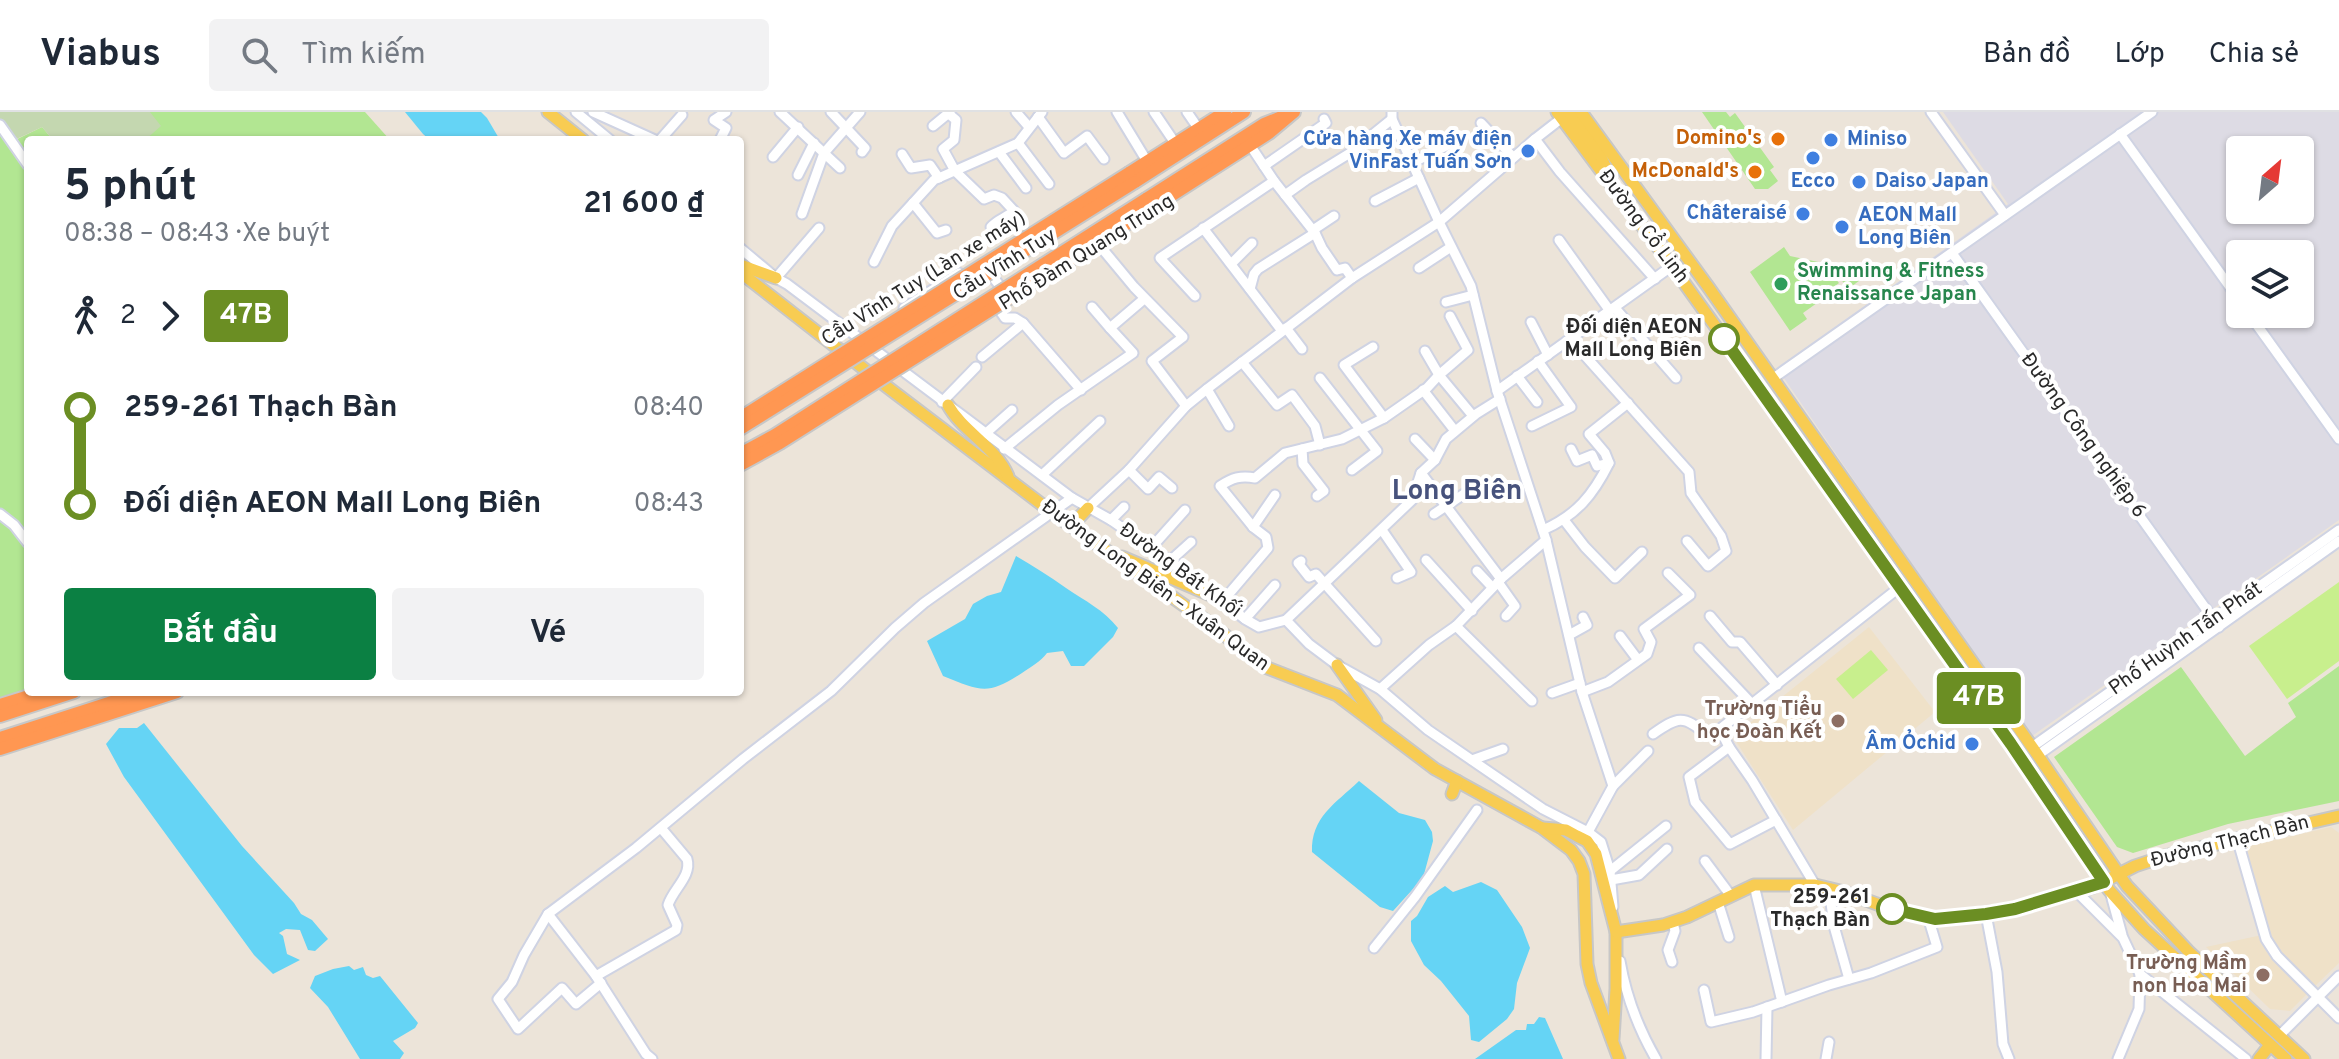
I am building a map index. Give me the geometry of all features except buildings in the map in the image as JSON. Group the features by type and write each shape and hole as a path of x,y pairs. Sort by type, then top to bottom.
{"highway":[{"name":"Cầu Vĩnh Tuy","path":"744,426 1202,129 1218,112"},
{"name":"Cầu Vĩnh Tuy","path":"1129,173 1202,129 1244,112"},
{"name":"Cầu Vĩnh Tuy","path":"744,452 1222,158 1269,133 1293,112"},
{"name":"Cầu Vĩnh Tuy","path":"744,463 1152,208 1264,124 1293,112"},
{"name":"Cầu Vĩnh Tuy (Làn xe máy)","path":"744,415 1129,173"},
{"path":"0,705 29,696"},
{"path":"0,716 62,696"},
{"path":"0,738 131,696"},
{"path":"0,749 165,696"}],"main road":[{"path":"548,112 578,136"},
{"name":"Đường Cổ Linh","path":"1581,112 2141,903 2275,1041 2286,1059"},
{"path":"1562,114 1601,157 1636,188"},
{"name":"Đường Cổ Linh","path":"1562,114 2020,756 2106,886 2144,929 2275,1041 2304,1059"},
{"path":"1601,157 1620,196"},
{"path":"744,266 776,278"},
{"name":"Đường Long Biên – Xuân Quan","path":"744,275 1009,480 1212,625 1265,667 1337,695 1435,769 1542,828 1571,850 1582,867 1587,964 1591,983 1619,1059"},
{"path":"945,403 955,419 1000,461 1009,480"},
{"path":"1071,526 1088,508"},
{"path":"1104,549 1213,596"},
{"path":"1337,665 1381,728"},
{"path":"1452,794 1457,781"},
{"name":"Đường Thạch Bàn","path":"1616,932 1673,922 1754,885 1815,885 1935,919 1986,914 2106,886 2135,866 2165,856 2339,816"},
{"path":"1542,828 1566,830 1587,841 1599,864 1616,932 1612,1044"},
{"path":"2259,1059 2275,1041"}],"street":[{"path":"722,136 726,128 714,120 726,112"},
{"path":"780,112 840,168"},
{"path":"831,112 865,148 862,152"},
{"path":"802,214 824,153 860,112"},
{"path":"1016,112 1029,127"},
{"path":"1117,112 1145,158"},
{"path":"1154,112 1173,140"},
{"path":"857,339 930,290 1173,140 1202,129 1187,112"},
{"path":"1931,112 2005,215"},
{"path":"1772,379 2152,112"},
{"path":"585,113 606,136"},
{"path":"585,113 647,136"},
{"path":"933,126 949,113 956,120 954,140 943,149 955,171 984,199 994,195 1002,198 1014,211 998,219 991,227"},
{"path":"874,262 892,226 934,180 1018,143 1040,114 1064,153 1087,136 1104,159"},
{"path":"1285,195 1350,153 1392,114 1471,286 1498,395 1545,535 1581,688 1613,786"},
{"path":"1088,508 1129,470 1186,406 1352,278 1439,222 1562,114"},
{"path":"662,136 682,115"},
{"path":"1264,166 1326,123 1324,119"},
{"path":"1481,123 1513,157"},
{"path":"0,125 24,159"},
{"path":"773,157 798,127"},
{"name":"Phố Đàm Quang Trung","path":"903,372 1010,300 1252,148 1269,133"},
{"path":"2120,134 2226,282"},
{"path":"1535,139 1560,172 1655,279"},
{"path":"798,175 814,143"},
{"path":"1018,143 1049,184"},
{"path":"1412,163 1450,144"},
{"path":"1252,148 1314,231 1337,270 1345,268 1352,278"},
{"path":"999,152 1026,188"},
{"path":"902,154 909,172 930,165 939,178"},
{"path":"1375,201 1419,178"},
{"path":"1195,296 1160,258 1274,181"},
{"path":"913,203 937,233 946,230"},
{"path":"1250,289 1258,269 1334,216"},
{"path":"776,278 819,228"},
{"path":"1203,228 1302,349"},
{"path":"1559,240 1613,309 1676,378"},
{"path":"1231,264 1252,243"},
{"path":"1100,246 1144,299 1183,337 1152,361 1186,406"},
{"path":"1419,268 1451,247"},
{"name":"Đường Bát Khối","path":"744,251 1004,449 1072,498 1111,520 1170,561 1245,619 1259,627 1286,620"},
{"name":"Đường Công nghiệp 6","path":"1952,253 2216,623"},
{"path":"981,260 1010,300"},
{"path":"1656,1059 1642,1035 1624,984 1610,875 1601,842 1543,809 1428,730 1380,689 1337,665 1309,644 1286,620 1412,500 1421,473 1435,460 1446,439 1517,376 1672,266"},
{"path":"1446,302 1473,295"},
{"path":"1110,328 1144,299"},
{"path":"1004,449 1058,405 1133,353 1092,307"},
{"path":"998,308 1005,318 1015,318 1023,323 1081,390"},
{"path":"1213,596 1228,595 1268,548 1266,537 1253,527 1220,486 1232,478 1255,478 1285,453 1342,439 1384,418 1423,390 1468,350 1450,316"},
{"path":"1531,322 1548,355"},
{"path":"982,357 1023,323"},
{"path":"2259,328 2339,439"},
{"path":"1571,340 1689,472 1691,493 1721,536 1726,551 1708,566 1687,541"},
{"path":"1373,347 1344,365 1384,418"},
{"path":"1425,351 1439,375 1473,416"},
{"path":"1532,426 1571,407 1538,361"},
{"path":"1242,362 1277,405 1292,395 1315,426 1320,445"},
{"path":"945,403 976,367"},
{"path":"1517,376 1537,402"},
{"path":"1320,378 1377,451 1352,470"},
{"path":"1207,389 1229,426"},
{"path":"1423,390 1455,431"},
{"path":"1609,463 1589,434 1628,403"},
{"path":"985,434 1012,410"},
{"path":"1042,475 1100,421"},
{"path":"1415,439 1435,460"},
{"path":"1302,449 1303,464 1324,491 1317,496"},
{"path":"1571,449 1577,461 1592,455 1597,466 1609,463"},
{"path":"1380,689 1429,645 1456,626 1545,535 1588,499 1609,463"},
{"path":"1129,470 1148,489 1159,477 1172,488"},
{"path":"1421,473 1515,606 1506,616"},
{"path":"1434,514 1464,494"},
{"path":"1253,527 1275,495"},
{"path":"661,828 687,859 689,866 668,905 677,925 676,930 598,980 576,1004 562,988 518,1029 498,999 512,982 548,914 831,691 924,603 1072,498"},
{"path":"1111,520 1124,507"},
{"path":"1151,548 1185,510"},
{"path":"0,514 24,538"},
{"path":"1564,520 1615,578 1642,552"},
{"path":"1382,530 1411,572 1397,578"},
{"name":"Phố Huỳnh Tấn Phát","path":"2035,751 2279,578 2339,530"},
{"name":"Phố Huỳnh Tấn Phát","path":"2279,578 2339,541"},
{"path":"1170,561 1191,542"},
{"path":"1426,560 1472,611"},
{"path":"1301,561 1298,563 1309,577 1315,573 1376,641"},
{"path":"1477,571 1497,583"},
{"path":"1552,693 1608,682 1647,654 1651,642 1644,629 1690,595 1668,573"},
{"path":"1245,619 1275,585"},
{"path":"1653,734 1670,721 1682,720 1694,724 1706,735 1720,729 1900,587"},
{"path":"1710,616 1732,642 1740,642 1777,685"},
{"path":"1569,635 1587,625 1583,617"},
{"path":"1456,626 1532,701"},
{"path":"1620,636 1638,660"},
{"path":"1699,648 1753,705"},
{"path":"1720,729 1815,885"},
{"path":"1729,747 1689,777 1695,802 1730,844 1776,820"},
{"path":"1472,760 1503,749"},
{"path":"1588,832 1613,786 1648,751"},
{"path":"1374,948 1477,810"},
{"path":"1610,875 1666,826"},
{"path":"2237,838 2266,939 2277,956 2339,1018"},
{"path":"1610,875 1639,875 1667,849"},
{"path":"1705,861 1731,896"},
{"path":"1754,885 1782,1002"},
{"path":"2106,886 2123,938 2140,974 2246,1059"},
{"path":"1829,888 1834,926 1849,979"},
{"path":"2076,891 2123,938"},
{"path":"1718,902 1729,937"},
{"path":"548,914 652,1059"},
{"path":"1986,914 1997,972 2003,1044 2009,1059"},
{"path":"1704,990 1711,1022 1767,1007 1871,973 1937,947 1928,917"},
{"path":"1672,962 1668,950 1675,931 1673,922"},
{"path":"2118,1059 2139,1009 2140,974"},
{"path":"2275,1041 2339,976"},
{"path":"1766,1059 1767,1007"},
{"path":"1826,1059 1829,1042"}],"shaded area":[{"path":"1943,112 2339,112 2339,520 2032,736 1777,368 2008,204"},
{"name":"Trường Tiểu học Đoàn Kết","path":"1869,627 1935,712 1793,830 1737,743 1741,730"},
{"path":"2331,827 2339,833 2339,963 2314,987 2279,952 2268,935 2246,847"},
{"name":"Trường Mầm non Hoa Mai","path":"2262,935 2309,992 2290,1011 2270,1009 2206,947"}],"green space":[{"path":"0,112 150,112 161,126 150,136 50,136 42,127 6,144 0,135"},
{"path":"150,112 365,112 386,136 119,136"},
{"path":"1702,112 1726,112 1730,117 1735,113 1774,167 1770,170 1778,181 1768,189 1755,189"},
{"path":"42,127 50,136 24,136 24,690 0,698 0,135 7,144"},
{"path":"1784,247 1790,256 1823,263 1839,283 1835,286 1838,290 1803,313 1807,319 1790,331 1750,272"},
{"path":"1852,264 1863,278 1848,289 1838,275 1847,272"},
{"path":"2339,582 2339,661 2287,699 2249,646"},
{"path":"1871,650 1888,670 1853,699 1836,679"},
{"path":"2339,666 2339,801 2228,824 2133,853 2117,847 2054,757 2181,667 2245,756 2296,717 2288,703"}],"water":[{"path":"405,112 481,112 498,136 425,136"},
{"path":"1016,556 1107,616 1118,628 1113,637 1084,666 1071,666 1063,651 1047,653 1022,673 992,688 975,688 943,676 927,641 965,619 973,604 1001,592"},
{"path":"144,723 242,846 301,914 312,920 328,939 315,951 308,950 300,930 286,929 279,933 283,936 287,954 300,960 273,974 254,955 124,777 106,744 119,728 137,728"},
{"path":"1359,781 1399,813 1425,820 1432,832 1433,841 1423,878 1393,911 1380,907 1312,852 1320,820"},
{"path":"1481,882 1497,890 1522,927 1530,948 1517,983 1514,1009 1507,1019 1479,1042 1471,1040 1469,1016 1424,965 1411,941 1411,921 1428,897 1445,886 1453,892"},
{"path":"349,966 354,970 363,967 366,975 373,978 380,976 418,1023 393,1041 404,1053 400,1059 360,1059 328,1007 310,988 315,976"},
{"path":"1539,1017 1545,1018 1563,1059 1475,1059 1516,1030 1526,1030 1527,1024 1534,1024"}],"bus line":[{"name":"47B","path":"1724,339 2011,744 2104,882 2015,909 1986,914 1935,919 1892,909"}],"place":[{"name":"Domino's","path":"1778,139"},
{"name":"Miniso","path":"1831,140"},
{"name":"Cửa hàng Xe máy điện VinFast Tuấn Sơn","path":"1528,151"},
{"name":"Ecco","path":"1813,158"},
{"name":"McDonald's","path":"1755,172"},
{"name":"Daiso Japan","path":"1859,182"},
{"name":"Châteraisé","path":"1803,214"},
{"name":"AEON Mall Long Biên","path":"1842,227"},
{"name":"Swimming & Fitness Renaissance Japan","path":"1781,284"},
{"name":"Đối diện AEON Mall Long Biên","path":"1724,339"},
{"name":"Trường Tiểu học Đoàn Kết","path":"1838,721"},
{"name":"Âm Ỏchid","path":"1972,744"},
{"name":"259-261 Thạch Bàn","path":"1892,909"},
{"name":"Trường Mầm non Hoa Mai","path":"2263,975"}],"district":[{"name":"Long Biên","path":"1457,492"}]}
